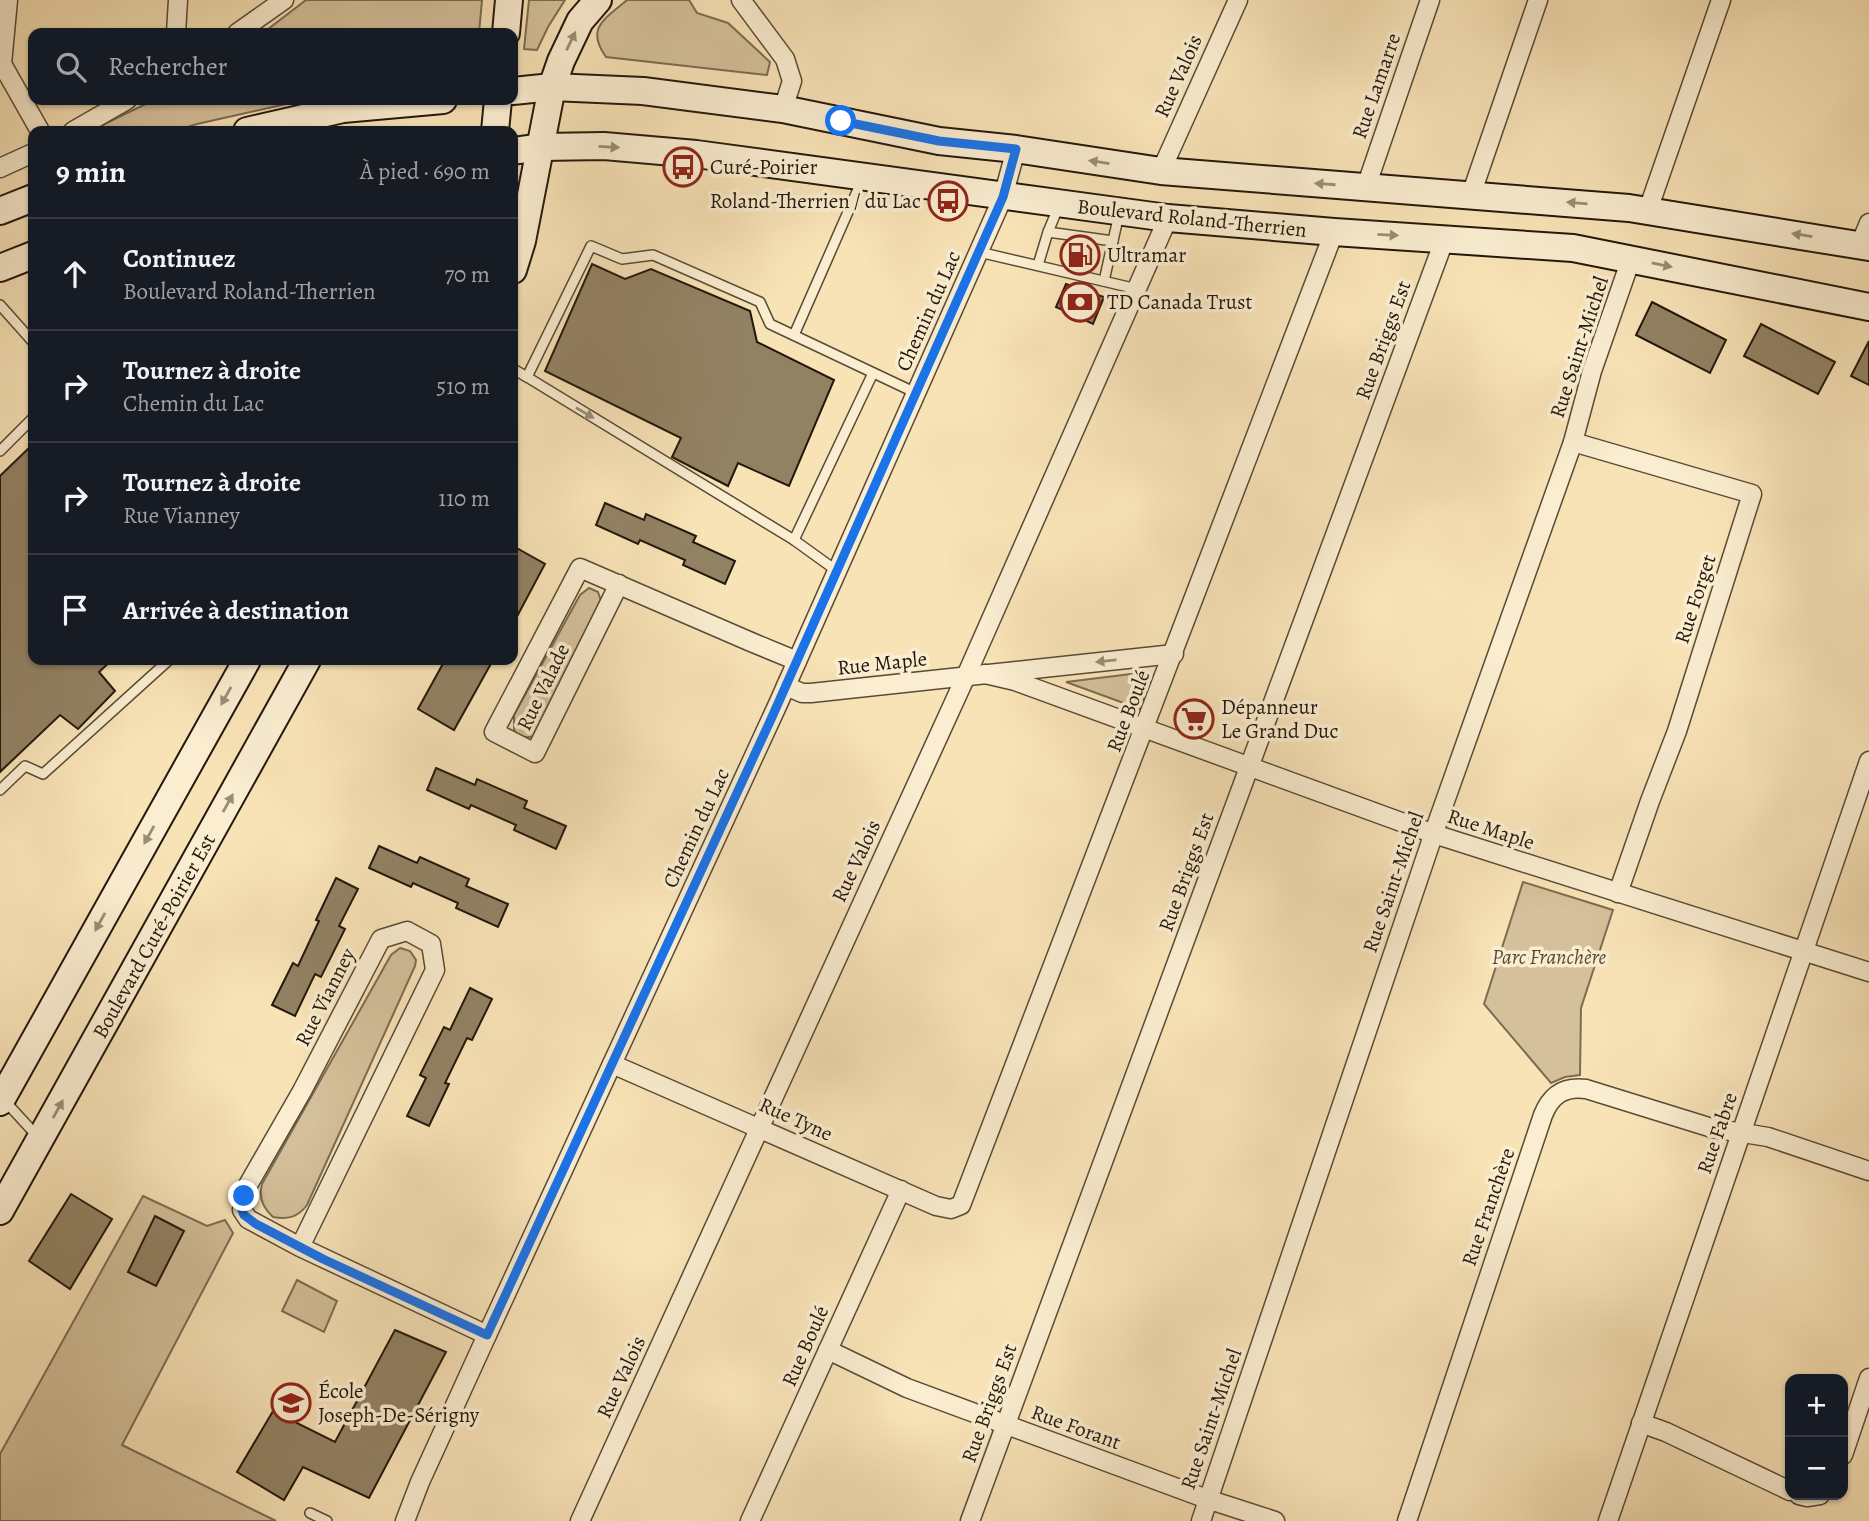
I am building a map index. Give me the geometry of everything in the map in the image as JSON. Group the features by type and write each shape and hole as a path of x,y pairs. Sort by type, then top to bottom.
{"main road":[{"path":"506,28 509,0"},
{"path":"518,254 552,87 580,21 598,0"},
{"name":"Boulevard Roland-Therrien","path":"518,90 552,87 643,91 783,109 939,141 1016,149 1161,172 1648,210 1866,238"},
{"path":"269,126 343,109 387,105"},
{"path":"495,126 498,105"},
{"name":"Boulevard Roland-Therrien","path":"518,150 541,147 604,146 696,154 1168,218 1573,248 1869,307"},
{"path":"0,211 28,200"},
{"path":"0,268 28,257"},
{"path":"1,1099 244,665"},
{"name":"Boulevard Curé-Poirier Est","path":"0,1211 304,665"}],"street":[{"path":"8,0 2,64 37,126"},
{"path":"176,28 178,0"},
{"path":"245,28 284,0"},
{"path":"741,0 785,59 792,81 783,109"},
{"name":"Rue Valois","path":"1161,172 1238,0"},
{"name":"Rue Lamarre","path":"1366,187 1430,0"},
{"path":"1471,195 1538,0"},
{"path":"1648,210 1721,0"},
{"path":"82,126 118,105"},
{"name":"Chemin du Lac","path":"405,1521 487,1335 797,661 1003,197 1016,149"},
{"path":"0,168 28,155"},
{"name":"Rue Valois","path":"580,1521 966,676 1168,218"},
{"name":"Rue Boulé","path":"961,1205 1334,232"},
{"name":"Rue Briggs Est","path":"970,1521 1445,238"},
{"name":"Rue Saint-Michel","path":"1201,1521 1434,834 1573,442 1592,371 1631,258"},
{"name":"Rue Forget","path":"1573,442 1752,494 1676,731 1618,894"},
{"name":"Rue Valade","path":"619,584 535,753 494,732 580,568 619,584 797,661"},
{"name":"Rue Maple","path":"786,685 802,693 811,694 1174,654"},
{"name":"Rue Maple","path":"985,674 1003,677 1434,834 1869,972"},
{"name":"Rue Fabre","path":"1608,1521 1869,761"},
{"name":"Rue Vianney","path":"300,1247 435,970 430,944 407,931 381,939 244,1196 242,1210 248,1219 300,1247 487,1335"},
{"name":"Rue Tyne","path":"612,1064 946,1209 961,1205"},
{"name":"Rue Franchère","path":"1406,1521 1550,1101 1567,1089 1586,1088 1712,1128 1768,1137 1869,1171"},
{"name":"Rue Boulé","path":"750,1521 901,1190"},
{"name":"Rue Forant","path":"828,1350 891,1382 1005,1426 1275,1521"},
{"path":"1848,1440 1869,1378"},
{"path":"1641,1423 1666,1432 1785,1489"}],"lane":[{"path":"794,335 862,178"},
{"path":"1038,265 1059,204"},
{"path":"1104,281 1119,212"},
{"path":"1048,232 1113,240"},
{"path":"527,377 591,246 622,259 653,255 760,302 770,324 916,393"},
{"path":"979,251 1137,289"},
{"path":"0,305 28,336"},
{"path":"518,372 794,540 837,571"},
{"path":"794,540 873,373"},
{"path":"0,451 28,423"},
{"path":"0,790 25,766 43,774 163,665"},
{"path":"1,1099 40,1140"},
{"path":"310,1513 327,1521"}],"green space":[{"path":"306,0 482,0 479,28 270,28"},
{"path":"529,0 565,0 537,50 524,49"},
{"path":"627,0 689,0 697,13 728,23 770,62 767,75 606,57 597,39 600,25"},
{"path":"144,105 282,105 191,126 100,126"},
{"path":"589,588 598,592 601,601 537,735 521,736 514,730 514,715 580,595"},
{"path":"1139,673 1146,675 1150,683 1140,709 1066,682"},
{"name":"Parc Franchère","path":"1523,882 1613,910 1581,1008 1580,1075 1551,1083 1484,1004"},
{"path":"400,948 410,951 416,960 415,966 307,1205 292,1217 273,1217 262,1202 262,1184 391,955"},
{"path":"143,1196 207,1226 225,1220 233,1233 122,1445 276,1521 0,1521 0,1454"},
{"path":"297,1280 337,1301 324,1332 282,1311"}],"building":[{"path":"592,264 625,279 651,269 750,311 757,342 834,380 789,486 738,463 728,486 672,457 681,438 545,371"},
{"name":"TD Canada Trust","path":"1066,284 1104,297 1093,324 1056,307"},
{"path":"1652,302 1726,340 1710,373 1636,335"},
{"path":"1761,324 1835,362 1818,394 1744,356"},
{"path":"1869,341 1869,385 1851,376"},
{"path":"28,449 28,665 107,665 99,672 115,691 78,729 60,715 0,772 0,476"},
{"path":"605,503 644,520 646,514 696,536 693,542 735,561 725,584 683,565 685,560 640,540 638,544 596,525"},
{"path":"518,549 545,564 518,615"},
{"path":"442,665 490,665 454,730 418,709"},
{"path":"436,768 475,785 477,779 527,801 524,808 566,826 556,849 514,830 516,825 471,805 469,809 427,790"},
{"path":"379,846 417,863 420,857 469,879 466,886 508,904 498,927 456,908 458,903 413,883 411,887 369,868"},
{"path":"336,878 358,889 339,926 345,929 321,977 315,974 295,1016 272,1005 293,963 298,966"},
{"path":"470,988 492,999 472,1040 467,1038 445,1083 449,1084 429,1126 407,1116 426,1078 420,1075 444,1027 450,1030"},
{"path":"71,1194 112,1219 70,1289 29,1261"},
{"path":"155,1216 184,1231 156,1286 128,1272"},
{"path":"395,1330 446,1352 369,1498 303,1467 284,1500 237,1472 273,1411 335,1442"}],"place":[{"name":"Curé-Poirier","path":"683,167"},
{"name":"Roland-Therrien / du Lac","path":"948,201"},
{"name":"Ultramar","path":"1080,255"},
{"name":"TD Canada Trust","path":"1080,302"},
{"name":"Dépanneur Le Grand Duc","path":"1194,719"},
{"name":"École Joseph-De-Sérigny","path":"291,1403"}],"route":[{"path":"244,1196 244,1215 256,1224 323,1259 487,1335 772,717 1003,197 1016,149 939,141 841,121"}]}
